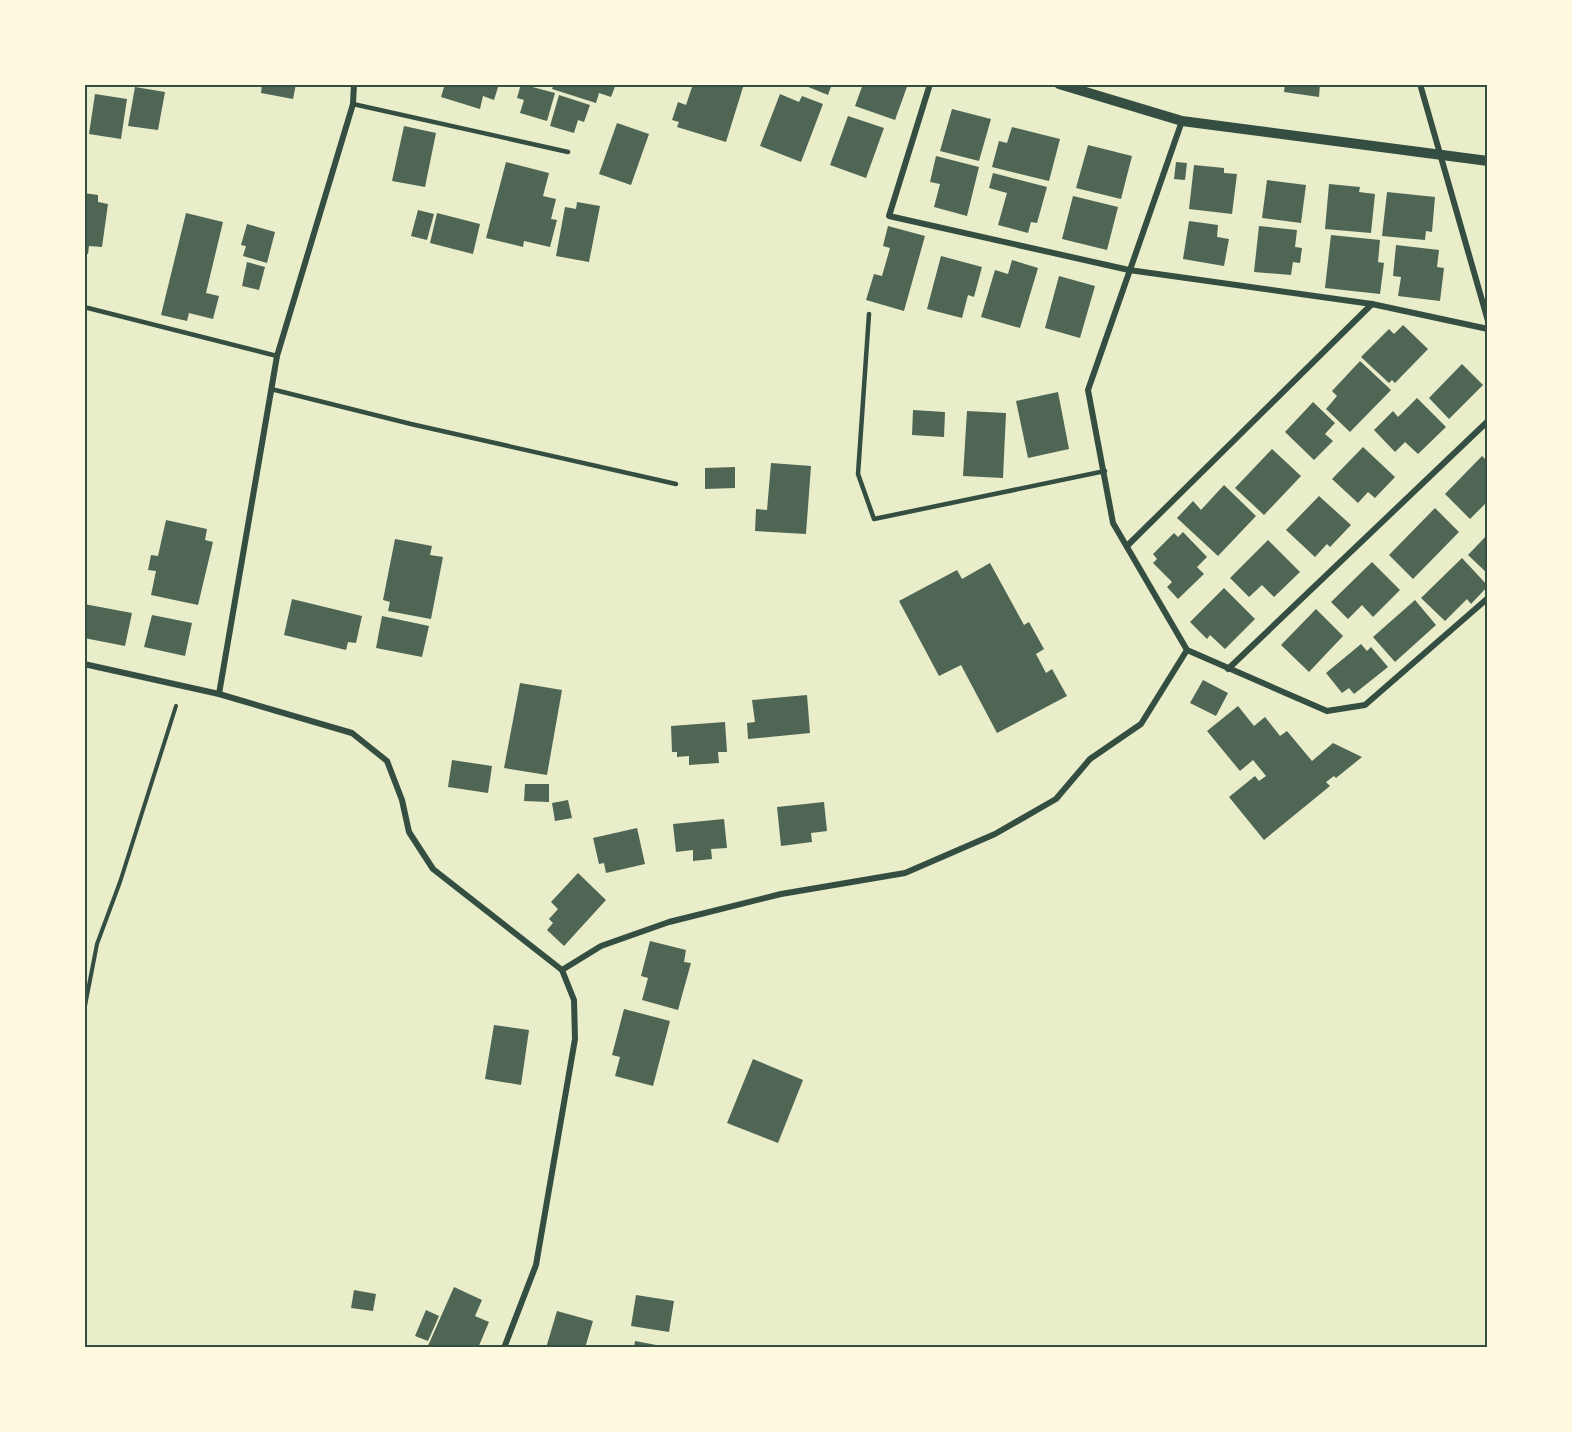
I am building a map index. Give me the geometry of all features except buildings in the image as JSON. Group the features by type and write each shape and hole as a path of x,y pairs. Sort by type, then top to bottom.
{"street":[{"path":"219,694 277,356 352,104 354,84"},
{"path":"930,84 889,216 1129,270 1372,304 1488,329"},
{"path":"1059,84 1182,121 1488,160"},
{"path":"1420,84 1488,321"},
{"path":"1182,121 1088,390 1113,523 1128,545 1187,650 1327,711 1365,705 1488,598"},
{"path":"1128,545 1372,304"},
{"path":"1228,669 1488,421"},
{"path":"562,970 601,946 669,922 782,894 905,873 995,834 1056,799 1090,759 1141,724 1187,650"},
{"path":"84,664 219,694 352,733 387,760 402,800 409,832 433,869 562,970 574,1000 575,1039 536,1265 504,1348"}],"lane":[{"path":"352,104 568,152"},
{"path":"84,307 277,356"},
{"path":"869,314 858,474 874,519 1105,471"},
{"path":"272,389 411,424 676,484"}],"path":[{"path":"84,1011 97,944 120,882 182,685"}]}
